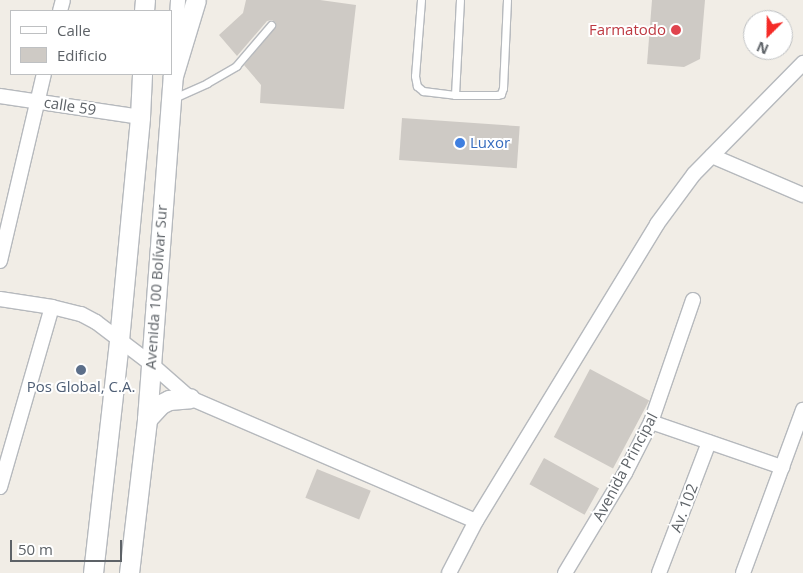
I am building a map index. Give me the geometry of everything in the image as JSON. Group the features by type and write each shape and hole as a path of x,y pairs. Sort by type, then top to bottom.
{"street":[{"name":"Avenida 100 Bolívar Sur","path":"129,573 147,419 178,0"},
{"path":"173,76 196,0"},
{"path":"449,573 476,521 657,224 694,174 803,64"},
{"path":"0,261 44,75"},
{"name":"Avenida 100 Bolívar Sur","path":"93,573 119,340 140,117 142,75"},
{"name":"calle 59","path":"0,96 140,117"},
{"path":"712,156 803,195"},
{"path":"0,299 52,307 81,314 150,363 190,398 476,521"},
{"name":"Avenida Principal","path":"565,573 626,472 651,422 693,300"},
{"path":"0,487 52,307"},
{"path":"147,419 161,404 169,400 190,398"},
{"path":"743,573 803,410"},
{"path":"651,422 782,467"},
{"name":"Av. 102","path":"659,573 709,442"}],"lane":[{"path":"421,0 415,76 417,86 423,91 455,95 497,96 501,94 503,88 507,0"},
{"path":"455,95 460,0"},
{"path":"171,100 207,83 236,66 271,25"}],"building":[{"path":"246,0 320,0 356,5 344,109 260,103 261,85 244,65 275,28 276,23 272,20 267,21 237,56 219,35 243,13"},
{"name":"Farmatodo","path":"652,0 705,0 700,59 684,67 647,64"},
{"name":"Luxor","path":"402,118 520,126 517,168 399,160"},
{"path":"590,369 649,400 613,468 554,437"},
{"path":"544,458 599,489 585,515 529,484"},
{"path":"317,469 371,491 359,519 305,498"}],"place":[{"name":"Farmatodo","path":"676,30"},
{"name":"Luxor","path":"460,143"},
{"name":"Pos Global, C.A.","path":"81,370"}]}
